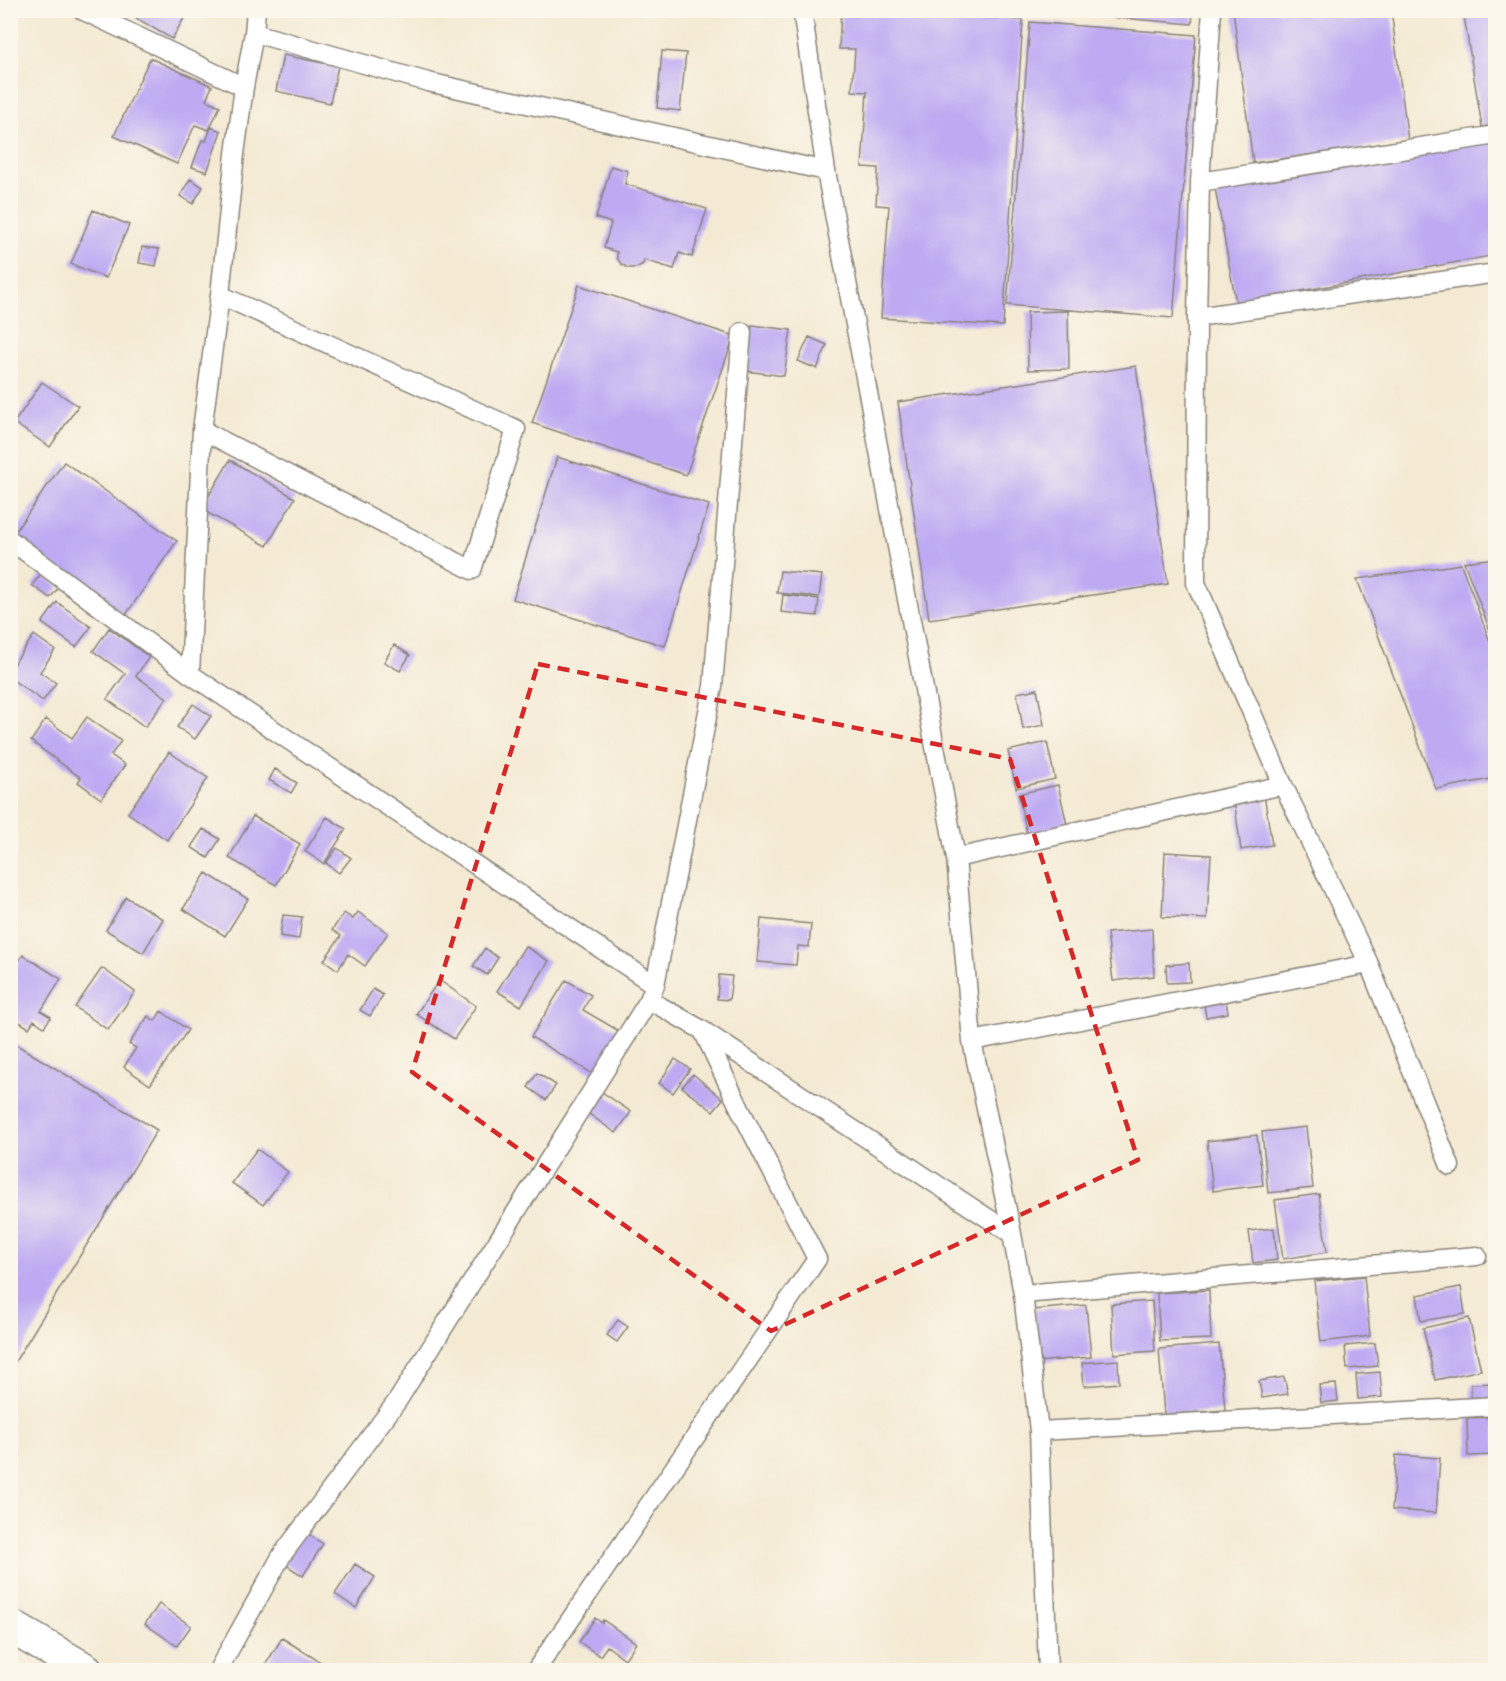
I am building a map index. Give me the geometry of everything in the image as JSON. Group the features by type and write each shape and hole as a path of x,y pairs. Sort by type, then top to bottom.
{"street":[{"path":"10,1626 86,1671"}],"lane":[{"path":"82,10 244,87"},
{"path":"190,674 202,430 220,295 235,154 256,10"},
{"path":"802,10 826,171 956,858 972,1041 1023,1294 1039,1431 1048,1671"},
{"path":"1212,10 1200,182 1196,583 1283,785 1369,964 1450,1166"},
{"path":"254,33 428,82 826,171"},
{"path":"1200,182 1496,135"},
{"path":"1197,317 1496,273"},
{"path":"202,430 472,570 516,429 220,295"},
{"path":"218,1671 282,1555 398,1400 652,993 713,686 742,332"},
{"path":"10,540 190,674 652,993 702,1030 1012,1234"},
{"path":"956,858 1283,785"},
{"path":"972,1041 1369,964"},
{"path":"536,1671 817,1259 702,1030"},
{"path":"1023,1294 1477,1256"},
{"path":"1039,1431 1496,1406"}],"highlighted area":[{"path":"538,664 1010,759 1138,1160 771,1331 412,1072"}],"building":[{"path":"137,10 189,10 172,39 134,17"},
{"path":"841,10 1023,20 1003,326 881,318 889,206 876,205 878,168 862,167 867,92 852,91 855,49 839,49"},
{"path":"1051,10 1193,10 1192,24 1050,12"},
{"path":"1233,10 1391,10 1408,141 1253,163"},
{"path":"1463,10 1496,10 1496,125 1482,127"},
{"path":"1030,22 1196,35 1173,318 1007,305"},
{"path":"662,51 686,53 680,111 657,108"},
{"path":"283,55 338,66 330,103 276,91"},
{"path":"150,58 212,86 206,100 220,106 209,130 195,125 177,164 114,136"},
{"path":"211,127 221,131 207,172 192,167 202,140 206,141"},
{"path":"1496,136 1496,255 1236,303 1215,188"},
{"path":"611,166 628,171 625,184 707,209 692,257 679,253 674,269 644,260 643,264 636,268 628,268 621,264 617,258 617,252 604,248 611,223 596,218"},
{"path":"190,179 203,187 193,204 180,196"},
{"path":"93,210 129,225 106,278 71,264"},
{"path":"142,247 159,249 156,266 139,263"},
{"path":"579,285 734,336 686,475 532,423"},
{"path":"1068,311 1069,369 1028,370 1027,312"},
{"path":"752,325 791,330 784,376 746,371"},
{"path":"809,337 827,345 817,369 798,361"},
{"path":"1136,366 1168,584 929,619 898,402"},
{"path":"42,382 78,406 50,447 14,423"},
{"path":"557,457 709,505 665,646 513,599"},
{"path":"230,460 295,498 267,546 201,509"},
{"path":"64,462 177,541 125,616 12,536"},
{"path":"1496,558 1496,644 1495,644 1464,562"},
{"path":"1461,564 1496,658 1496,778 1436,789 1357,579"},
{"path":"780,571 822,575 819,597 777,593"},
{"path":"41,574 59,587 50,598 32,585"},
{"path":"783,595 819,599 817,616 781,612"},
{"path":"57,602 91,627 76,647 42,623"},
{"path":"109,628 149,657 136,676 167,698 145,727 107,699 125,674 93,651"},
{"path":"34,635 55,650 40,672 56,683 43,701 10,678 10,669"},
{"path":"394,645 410,655 400,671 384,662"},
{"path":"1037,689 1044,725 1023,729 1017,693"},
{"path":"193,704 211,716 195,739 177,727"},
{"path":"87,717 121,741 111,755 125,765 101,799 78,782 81,778 31,741 46,719 72,738"},
{"path":"1047,742 1055,779 1016,788 1008,751"},
{"path":"169,752 208,778 167,840 128,813"},
{"path":"275,769 297,783 291,793 269,780"},
{"path":"1058,785 1068,829 1028,838 1018,794"},
{"path":"1264,794 1272,845 1241,850 1234,799"},
{"path":"253,816 300,844 276,885 229,858"},
{"path":"327,817 346,829 324,864 305,851"},
{"path":"203,829 220,839 208,858 191,847"},
{"path":"337,848 351,858 339,873 326,863"},
{"path":"1165,852 1211,855 1207,919 1162,917"},
{"path":"206,873 248,899 225,936 183,909"},
{"path":"126,897 163,919 143,953 106,930"},
{"path":"358,912 388,933 365,966 348,954 338,970 324,960 341,936 332,930 344,913 353,919"},
{"path":"283,915 302,917 299,939 280,936"},
{"path":"761,919 811,924 809,947 798,946 796,965 757,962"},
{"path":"1152,929 1154,976 1113,981 1107,933"},
{"path":"525,946 549,961 521,1006 497,991"},
{"path":"485,948 498,958 487,975 473,966"},
{"path":"23,955 61,979 41,1011 51,1017 44,1027 34,1020 29,1028 10,1016 10,974"},
{"path":"1189,963 1190,982 1167,983 1166,965"},
{"path":"102,968 135,992 108,1030 75,1007"},
{"path":"719,975 732,976 729,1000 717,999"},
{"path":"439,980 476,1006 454,1039 416,1014"},
{"path":"566,980 591,995 583,1010 619,1031 593,1074 531,1037"},
{"path":"373,989 383,995 370,1016 360,1010"},
{"path":"1225,993 1228,1013 1206,1017 1203,997"},
{"path":"161,1011 188,1030 150,1085 124,1067 136,1048 129,1044 148,1016 155,1021"},
{"path":"12,1042 157,1130 10,1370 10,1044"},
{"path":"675,1059 690,1069 673,1093 659,1083"},
{"path":"537,1073 556,1085 546,1100 528,1087"},
{"path":"693,1074 723,1099 713,1111 682,1087"},
{"path":"599,1090 631,1112 616,1133 585,1111"},
{"path":"1306,1127 1313,1188 1268,1193 1262,1132"},
{"path":"1257,1135 1263,1185 1213,1191 1207,1141"},
{"path":"257,1149 288,1172 263,1205 232,1183"},
{"path":"1319,1194 1327,1252 1283,1259 1275,1200"},
{"path":"1274,1228 1277,1260 1253,1263 1249,1231"},
{"path":"1364,1276 1370,1336 1321,1342 1314,1281"},
{"path":"1461,1287 1465,1314 1421,1321 1417,1295"},
{"path":"1209,1290 1211,1339 1160,1341 1157,1293"},
{"path":"1152,1301 1155,1351 1114,1354 1111,1304"},
{"path":"1086,1305 1091,1357 1038,1362 1033,1310"},
{"path":"1469,1318 1481,1370 1435,1380 1423,1328"},
{"path":"618,1320 628,1327 617,1342 607,1335"},
{"path":"1375,1343 1378,1366 1347,1369 1345,1346"},
{"path":"1219,1344 1225,1410 1164,1415 1159,1349"},
{"path":"1118,1360 1119,1383 1084,1386 1082,1363"},
{"path":"1380,1372 1382,1397 1358,1399 1356,1374"},
{"path":"1284,1377 1288,1394 1262,1398 1259,1381"},
{"path":"1495,1383 1496,1400 1471,1401 1471,1384"},
{"path":"1336,1384 1338,1401 1321,1403 1319,1385"},
{"path":"1496,1417 1496,1455 1468,1456 1467,1418"},
{"path":"1396,1455 1440,1458 1436,1513 1392,1510"},
{"path":"304,1531 323,1544 303,1576 283,1563"},
{"path":"355,1564 375,1577 356,1608 335,1594"},
{"path":"159,1604 191,1626 177,1646 145,1624"},
{"path":"595,1618 602,1623 603,1620 636,1643 625,1659 607,1646 600,1656 579,1642"},
{"path":"282,1638 322,1663 317,1670 262,1670"}]}
